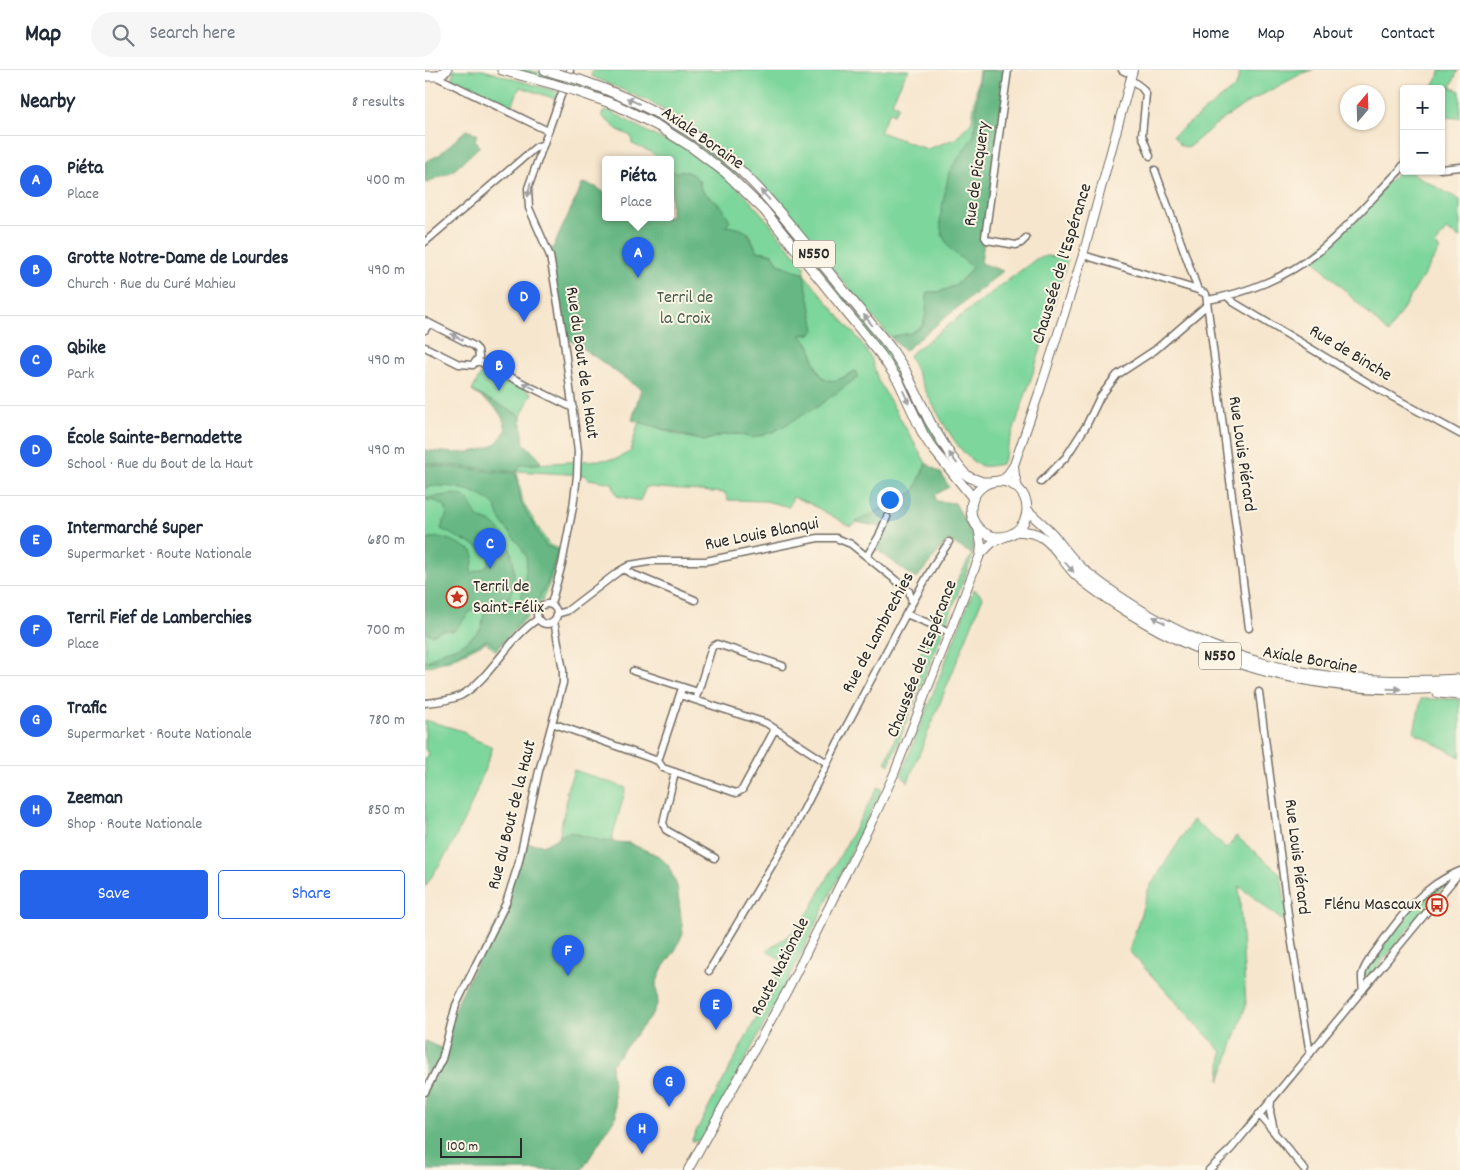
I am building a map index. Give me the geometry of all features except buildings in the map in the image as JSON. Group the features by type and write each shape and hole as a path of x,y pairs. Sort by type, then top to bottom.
{"highway":[{"path":"428,78 447,70"},
{"name":"Axiale Boraine","path":"502,70 576,91 615,105 658,126 721,168 754,199 881,355 899,382 930,445 973,498"},
{"name":"Axiale Boraine","path":"545,70 580,80 637,103 683,127 717,151 749,178 772,202 889,347 905,370 935,432 963,472 977,481 995,481"},
{"path":"995,481 981,487 973,498 972,514 978,527 988,535 1005,536 1017,531 1024,523 1028,510"},
{"name":"N550","path":"995,481 1010,483 1018,488 1026,498 1028,510"},
{"name":"Axiale Boraine","path":"1028,510 1083,569 1136,607 1189,636 1247,658 1303,673 1366,680 1432,681 1460,678"},
{"name":"Axiale Boraine","path":"1017,531 1033,533 1043,537 1075,574 1089,586 1133,616 1190,645 1249,666 1297,678 1359,687 1411,690 1460,687"},
{"path":"1411,690 1460,696"}],"main road":[{"name":"Chaussée de l'Espérance","path":"1015,465 1083,256 1133,70"},
{"path":"995,481 1005,478 1015,465"},
{"path":"1015,465 1018,488"},
{"path":"978,527 981,545 979,555"},
{"path":"979,555 993,542 1005,536"},
{"name":"Chaussée de l'Espérance","path":"894,774 979,555"},
{"name":"Route Nationale","path":"688,1170 788,989 894,774"}],"street":[{"path":"447,70 449,83"},
{"name":"Rue du Bout de la Haut","path":"551,604 562,564 573,507 578,460 563,334 550,256 533,218 527,198 528,188 570,70"},
{"name":"Rue de Picquery","path":"1008,70 985,237 987,240 1016,244 1021,243 1026,238"},
{"path":"1122,70 1126,72 1133,70"},
{"path":"428,78 449,83 548,131"},
{"path":"1131,79 1146,94 1141,128 1143,141 1150,156"},
{"path":"425,242 535,147 544,144"},
{"path":"1445,169 1460,167"},
{"path":"1155,170 1198,290 1207,300"},
{"path":"1041,482 1067,457 1086,426 1100,397 1117,376 1166,341 1207,300 1220,295 1226,296 1269,281 1316,254 1400,172"},
{"path":"1083,256 1198,290"},
{"name":"Rue de Binche","path":"1226,296 1380,390 1460,434"},
{"name":"Rue Louis Piérard","path":"1207,300 1249,628"},
{"path":"425,330 427,322 474,346 479,354 478,361 473,365 465,365 425,347"},
{"path":"478,361 573,408"},
{"path":"867,556 887,517"},
{"name":"Rue Louis Blanqui","path":"556,618 630,565 654,561 705,562 827,537 843,540 867,556 909,591 912,602"},
{"name":"Rue de Lambrechies","path":"709,971 796,826 912,602 936,560 949,542"},
{"path":"623,569 695,600"},
{"path":"542,604 551,604 556,608 556,618 546,624 538,619 536,612 542,604"},
{"path":"906,614 950,632"},
{"name":"Rue du Bout de la Haut","path":"425,1092 443,1059 456,1005 506,903 518,865 539,770 563,683 556,618"},
{"path":"425,703 453,699 465,692 479,681 526,627 538,619"},
{"path":"697,696 712,648 717,644 783,666"},
{"path":"633,671 682,688 697,696 766,723 827,763"},
{"path":"658,761 682,688"},
{"name":"Rue Louis Piérard","path":"1259,692 1291,937 1310,1054"},
{"path":"680,695 697,696"},
{"path":"552,724 658,761 663,768 736,793 742,790 775,729"},
{"path":"675,772 663,822 666,830 715,858"},
{"path":"1363,990 1362,975 1367,964 1401,915 1433,886 1443,879 1460,872"},
{"path":"1209,1170 1224,1157 1460,872"},
{"path":"1271,1101 1271,1119 1277,1136"},
{"path":"1261,1112 1271,1119"},
{"path":"1261,1112 1277,1136 1305,1170"}],"green space":[{"path":"454,70 483,70 558,92 556,99 520,87 511,108 453,81"},
{"path":"512,70 528,70 573,81 639,106 691,136 725,162 771,206 893,357 943,451 963,478 931,441 907,392 765,206 665,127"},
{"path":"593,70 910,70 905,75 892,102 898,106 894,114 889,112 880,132 927,149 955,139 972,121 979,70 1008,70 973,267 964,278 953,286 941,291 927,292 926,314 923,325 911,333 890,337 778,204 739,164 677,118 650,102 591,76"},
{"path":"980,70 1008,70 981,263 1003,271 904,351 890,337 911,333 923,325 926,314 927,292 941,291 953,286 964,278 972,267 951,250 942,235 940,218 949,172 974,135"},
{"path":"1241,70 1313,70 1301,74 1245,104 1215,125 1190,146 1180,145 1173,136 1236,86"},
{"path":"1441,70 1458,70 1451,87 1460,91 1460,118 1445,117 1445,85 1434,85"},
{"path":"607,110 667,142 686,148 704,159 736,186 779,234 805,267 804,274 779,264 770,253 757,251 749,233 725,226 722,207 701,190 699,180 674,172 674,156 655,156 651,152 632,144 631,136 618,130 603,117 602,113"},
{"path":"466,130 477,134 475,140 480,146 453,171 425,183 425,162 439,155"},
{"name":"Terril de la Croix","path":"681,170 695,177 699,182 701,190 722,207 730,221 726,226 743,230 751,239 757,251 773,254 779,264 804,274 815,330 810,334 800,335 809,345 821,375 830,381 837,380 856,371 858,377 817,407 773,432 752,438 739,434 722,435 704,441 632,420 641,389 562,336 549,256 583,183 602,191 602,221 674,221 674,172 676,173"},
{"path":"1399,171 1400,175 1415,175 1460,200 1460,238 1446,230 1435,245 1440,249 1388,333 1311,257"},
{"path":"1046,256 1068,258 1036,364 1002,464 981,466 959,447 949,433 921,382 909,355 1036,259"},
{"path":"804,274 861,342 871,358 878,380 926,463 914,492 850,526 809,503 793,497 789,507 766,501 728,500 725,493 646,487 640,501 617,496 612,483 589,479 584,475 517,471 519,465 616,459 630,452 639,421 678,435 704,441 722,435 739,434 752,438 858,377 855,371 837,380 830,381 825,379 818,370 809,345 799,335"},
{"path":"485,369 532,393 521,416 472,391"},
{"path":"472,391 521,416 524,443 541,463 520,465 517,472 425,463 425,450 452,453 480,450 496,443 506,430 498,411"},
{"path":"425,463 517,472 523,503 549,545 560,549 553,576 541,602 496,651 486,642 450,660 425,667"},
{"path":"926,463 941,473 949,487 935,495 936,501 955,503 974,538 972,554 948,540 916,579 876,549 884,528 856,522 914,492"},
{"path":"425,465 516,474 521,503 546,546 558,551 548,582 538,600 497,648 487,640 445,660 426,662 442,652 460,646 471,638 481,629 484,614 521,599 526,557 521,547 500,519 496,508 483,496 453,487 433,486 425,488"},
{"path":"455,494 467,499 477,517 495,525 501,532 507,541 513,560 514,579 509,598 479,607 470,612 454,631 442,630 432,635 425,632 426,539 444,538 472,551 474,557 472,573 485,568 489,562 490,553 441,529 447,513 445,506 435,501 425,500 425,498"},
{"path":"972,554 973,556 889,765 886,762 920,673 914,668 937,617"},
{"path":"974,589 983,597 908,782 901,775"},
{"path":"1421,699 1460,699 1460,757 1414,732"},
{"path":"425,720 463,731 469,737 493,747 471,805 452,845 425,887 425,757 429,755 425,749"},
{"path":"574,770 626,788 611,842 568,832 559,837 568,794 566,793"},
{"path":"878,787 882,789 791,975 702,1140 691,1141 760,1011 783,962 767,950 792,933 810,910"},
{"path":"1193,820 1227,849 1236,836 1281,874 1288,925 1239,886 1246,1005 1220,1081 1222,1052 1129,951 1149,888"},
{"path":"568,832 601,841 629,843 659,856 668,865 677,886 683,933 676,949 662,969 656,984 658,1003 651,1016 611,1065 616,1116 582,1170 425,1170 425,1041 445,1050 456,1005 506,903 523,843 545,845"},
{"path":"1444,881 1446,882 1444,885 1371,975 1367,977 1364,975 1364,972 1411,906"}],"place":[{"name":"Piéta","path":"638,278"},
{"name":"École Sainte-Bernadette","path":"524,322"},
{"name":"Grotte Notre-Dame de Lourdes","path":"499,391"},
{"name":"Qbike","path":"490,569"},
{"name":"Terril de Saint-Félix","path":"457,597"},
{"name":"Flénu Mascaux","path":"1437,905"},
{"name":"Terril Fief de Lamberchies","path":"568,976"},
{"name":"Intermarché Super","path":"716,1030"},
{"name":"Trafic","path":"669,1107"},
{"name":"Zeeman","path":"642,1154"}]}
